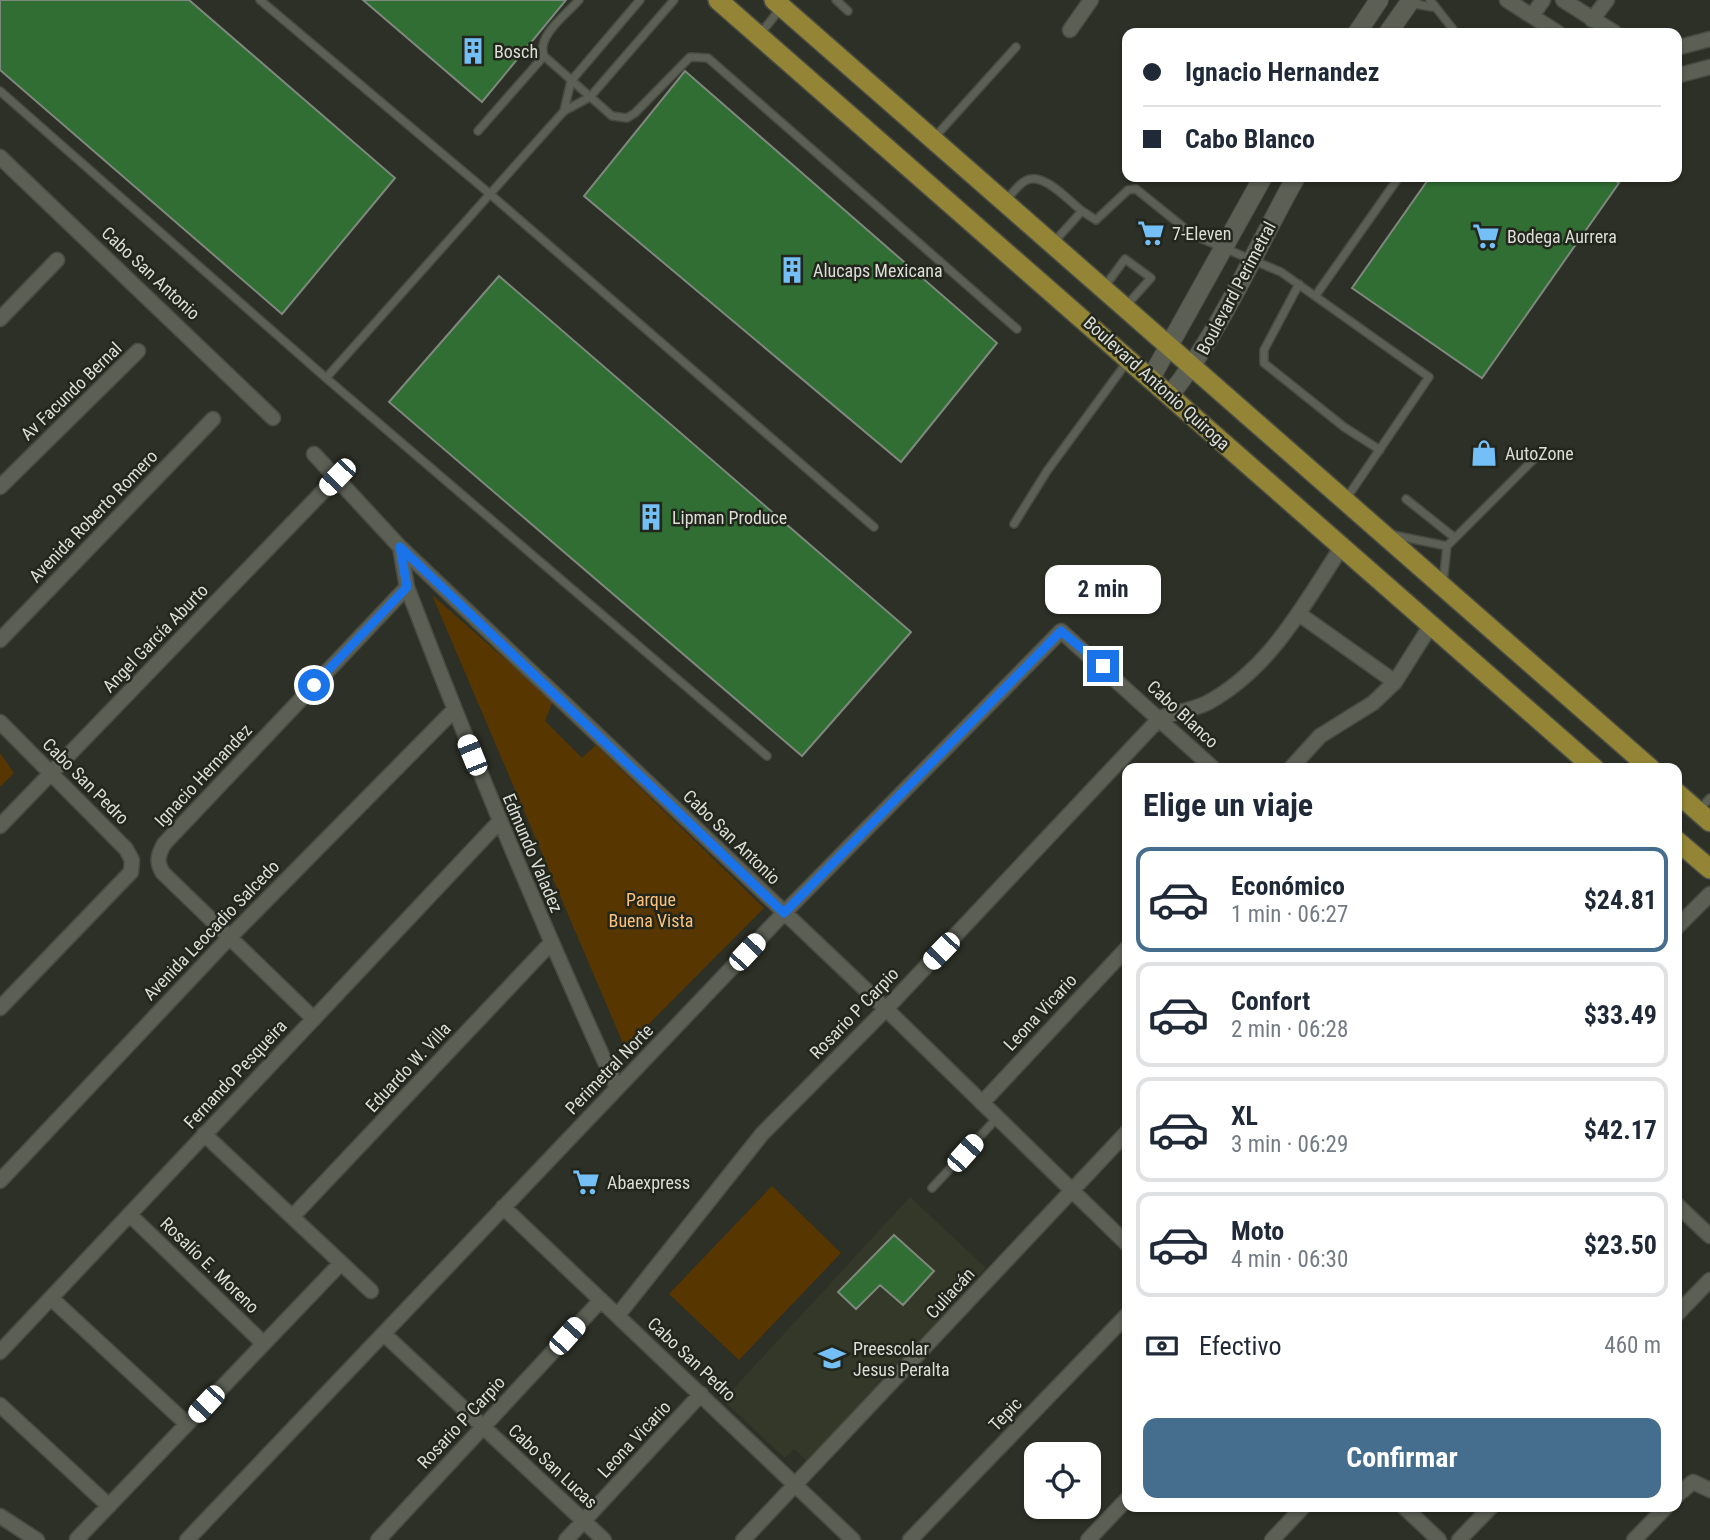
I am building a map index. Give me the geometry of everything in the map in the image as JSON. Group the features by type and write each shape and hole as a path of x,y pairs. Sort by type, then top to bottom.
{"main road":[{"name":"Boulevard Antonio Quiroga","path":"719,0 1588,763"},
{"name":"Boulevard Antonio Quiroga","path":"782,2 1052,245 1443,583 1644,763"},
{"path":"1682,796 1706,811"},
{"path":"1682,845 1710,869"}],"street":[{"path":"1070,30 1091,0"},
{"path":"1360,28 1379,0"},
{"path":"1507,0 1550,28"},
{"path":"1532,16 1543,0"},
{"path":"1563,0 1606,28"},
{"path":"1391,28 1409,1"},
{"path":"1592,20 1605,3"},
{"path":"1682,46 1710,39"},
{"path":"1682,74 1710,67"},
{"name":"Cabo San Antonio","path":"0,158 273,418"},
{"name":"Boulevard Perimetral","path":"1151,378 1260,182"},
{"name":"Boulevard Perimetral","path":"1170,396 1193,366 1293,182"},
{"path":"0,319 57,260"},
{"name":"Av Facundo Bernal","path":"0,487 138,351"},
{"name":"Avenida Roberto Romero","path":"0,640 213,419"},
{"name":"Cabo San Antonio","path":"314,454 400,547 886,1009 1122,1239"},
{"name":"Angel García Aburto","path":"0,826 337,477"},
{"name":"Edmundo Valadez","path":"400,547 407,587 454,710 550,944 617,1088"},
{"path":"1160,718 1204,704 1244,678 1268,654 1299,614 1342,548"},
{"name":"Ignacio Hernandez","path":"314,1019 228,939 163,873 158,864 159,853 164,844 407,587"},
{"path":"1299,614 1395,682"},
{"path":"1296,763 1320,736 1373,703 1395,682 1431,625"},
{"name":"Perimetral Norte","path":"188,1540 784,913 1061,631 1065,631"},
{"name":"Cabo Blanco","path":"1065,631 1208,763"},
{"name":"Avenida Leocadio Salcedo","path":"0,1181 228,939 454,710"},
{"name":"Rosario P Carpio","path":"618,1315 745,1153 886,1009 1160,718"},
{"name":"Cabo San Pedro","path":"0,722 127,849 132,860 131,872 0,1008"},
{"name":"Fernando Pesqueira","path":"2,1346 52,1299 499,822"},
{"path":"1682,922 1710,894"},
{"name":"Eduardo W. Villa","path":"293,1216 550,944"},
{"name":"Leona Vicario","path":"982,1104 1122,953"},
{"path":"204,1134 371,1292"},
{"name":"Culiacán","path":"743,1540 1122,1137"},
{"name":"Cabo San Pedro","path":"503,1207 853,1540"},
{"path":"1682,1210 1710,1236"},
{"name":"Rosalío E. Moreno","path":"130,1215 263,1343"},
{"path":"77,1539 341,1263"},
{"path":"1682,1309 1710,1280"},
{"path":"52,1299 187,1424"},
{"name":"Rosario P Carpio","path":"378,1540 601,1300"},
{"name":"Tepic","path":"910,1540 1122,1320"},
{"name":"Cabo San Lucas","path":"384,1334 604,1540"},
{"name":"Leona Vicario","path":"566,1540 701,1394"},
{"path":"0,1405 109,1506"},
{"path":"1682,1491 1693,1482 1710,1490"},
{"path":"1088,1540 1122,1504"},
{"path":"1272,1540 1298,1512"},
{"path":"1409,1512 1439,1540"},
{"path":"1459,1540 1486,1512"},
{"path":"1634,1540 1661,1512"},
{"path":"2,1520 37,1540"}],"lane":[{"path":"260,0 490,194 874,527"},
{"path":"579,0 544,38 541,48 544,56 612,116 627,118 690,57 708,58 1017,329"},
{"path":"564,111 571,81 640,0"},
{"path":"326,378 564,111 590,97 674,0"},
{"path":"836,0 848,11"},
{"path":"1409,1 1431,3 1452,28"},
{"path":"760,35 782,2"},
{"path":"934,138 1016,47"},
{"path":"478,131 544,56"},
{"path":"0,90 326,378 767,756"},
{"path":"1005,201 1025,181 1034,178 1045,181 1096,220 1128,190 1136,189 1193,235 1299,284 1429,377 1345,499"},
{"path":"1316,295 1395,182"},
{"path":"1052,245 1082,211"},
{"path":"1103,289 1125,258 1151,278 1125,307"},
{"path":"1299,284 1264,350 1264,363 1344,427 1380,450"},
{"path":"1014,524 1047,471 1130,358"},
{"path":"1443,583 1447,546 1533,460"},
{"path":"1406,499 1455,538"},
{"path":"1385,534 1447,546"},
{"path":"932,1188 997,1118"}],"shaded area":[{"name":"Preescolar Jesus Peralta","path":"910,1197 986,1268 807,1461 794,1449 785,1458 723,1400"}],"green space":[{"name":"Parque Buena Vista","path":"432,595 553,701 545,721 582,758 596,745 764,908 625,1048"},
{"path":"0,753 14,773 0,787"},
{"path":"772,1186 841,1253 739,1360 669,1294"}],"building":[{"path":"0,0 189,0 395,178 282,314 0,70"},
{"name":"Bosch","path":"363,0 566,0 482,102"},
{"name":"Alucaps Mexicana","path":"685,71 997,343 901,462 584,196"},
{"name":"Bodega Aurrera","path":"1426,182 1619,183 1482,378 1352,288"},
{"name":"Lipman Produce","path":"499,276 911,632 802,756 389,402"},
{"path":"894,1235 934,1271 903,1305 880,1285 856,1309 838,1292"}],"place":[{"name":"Bosch","path":"473,51"},
{"name":"7-Eleven","path":"1151,233"},
{"name":"Bodega Aurrera","path":"1486,236"},
{"name":"Alucaps Mexicana","path":"792,270"},
{"name":"AutoZone","path":"1484,453"},
{"name":"Lipman Produce","path":"651,517"},
{"name":"Abaexpress","path":"586,1182"},
{"name":"Preescolar Jesus Peralta","path":"832,1358"}],"route":[{"path":"314,685 407,587 400,547 784,913 1061,631 1065,631 1103,666"}]}
